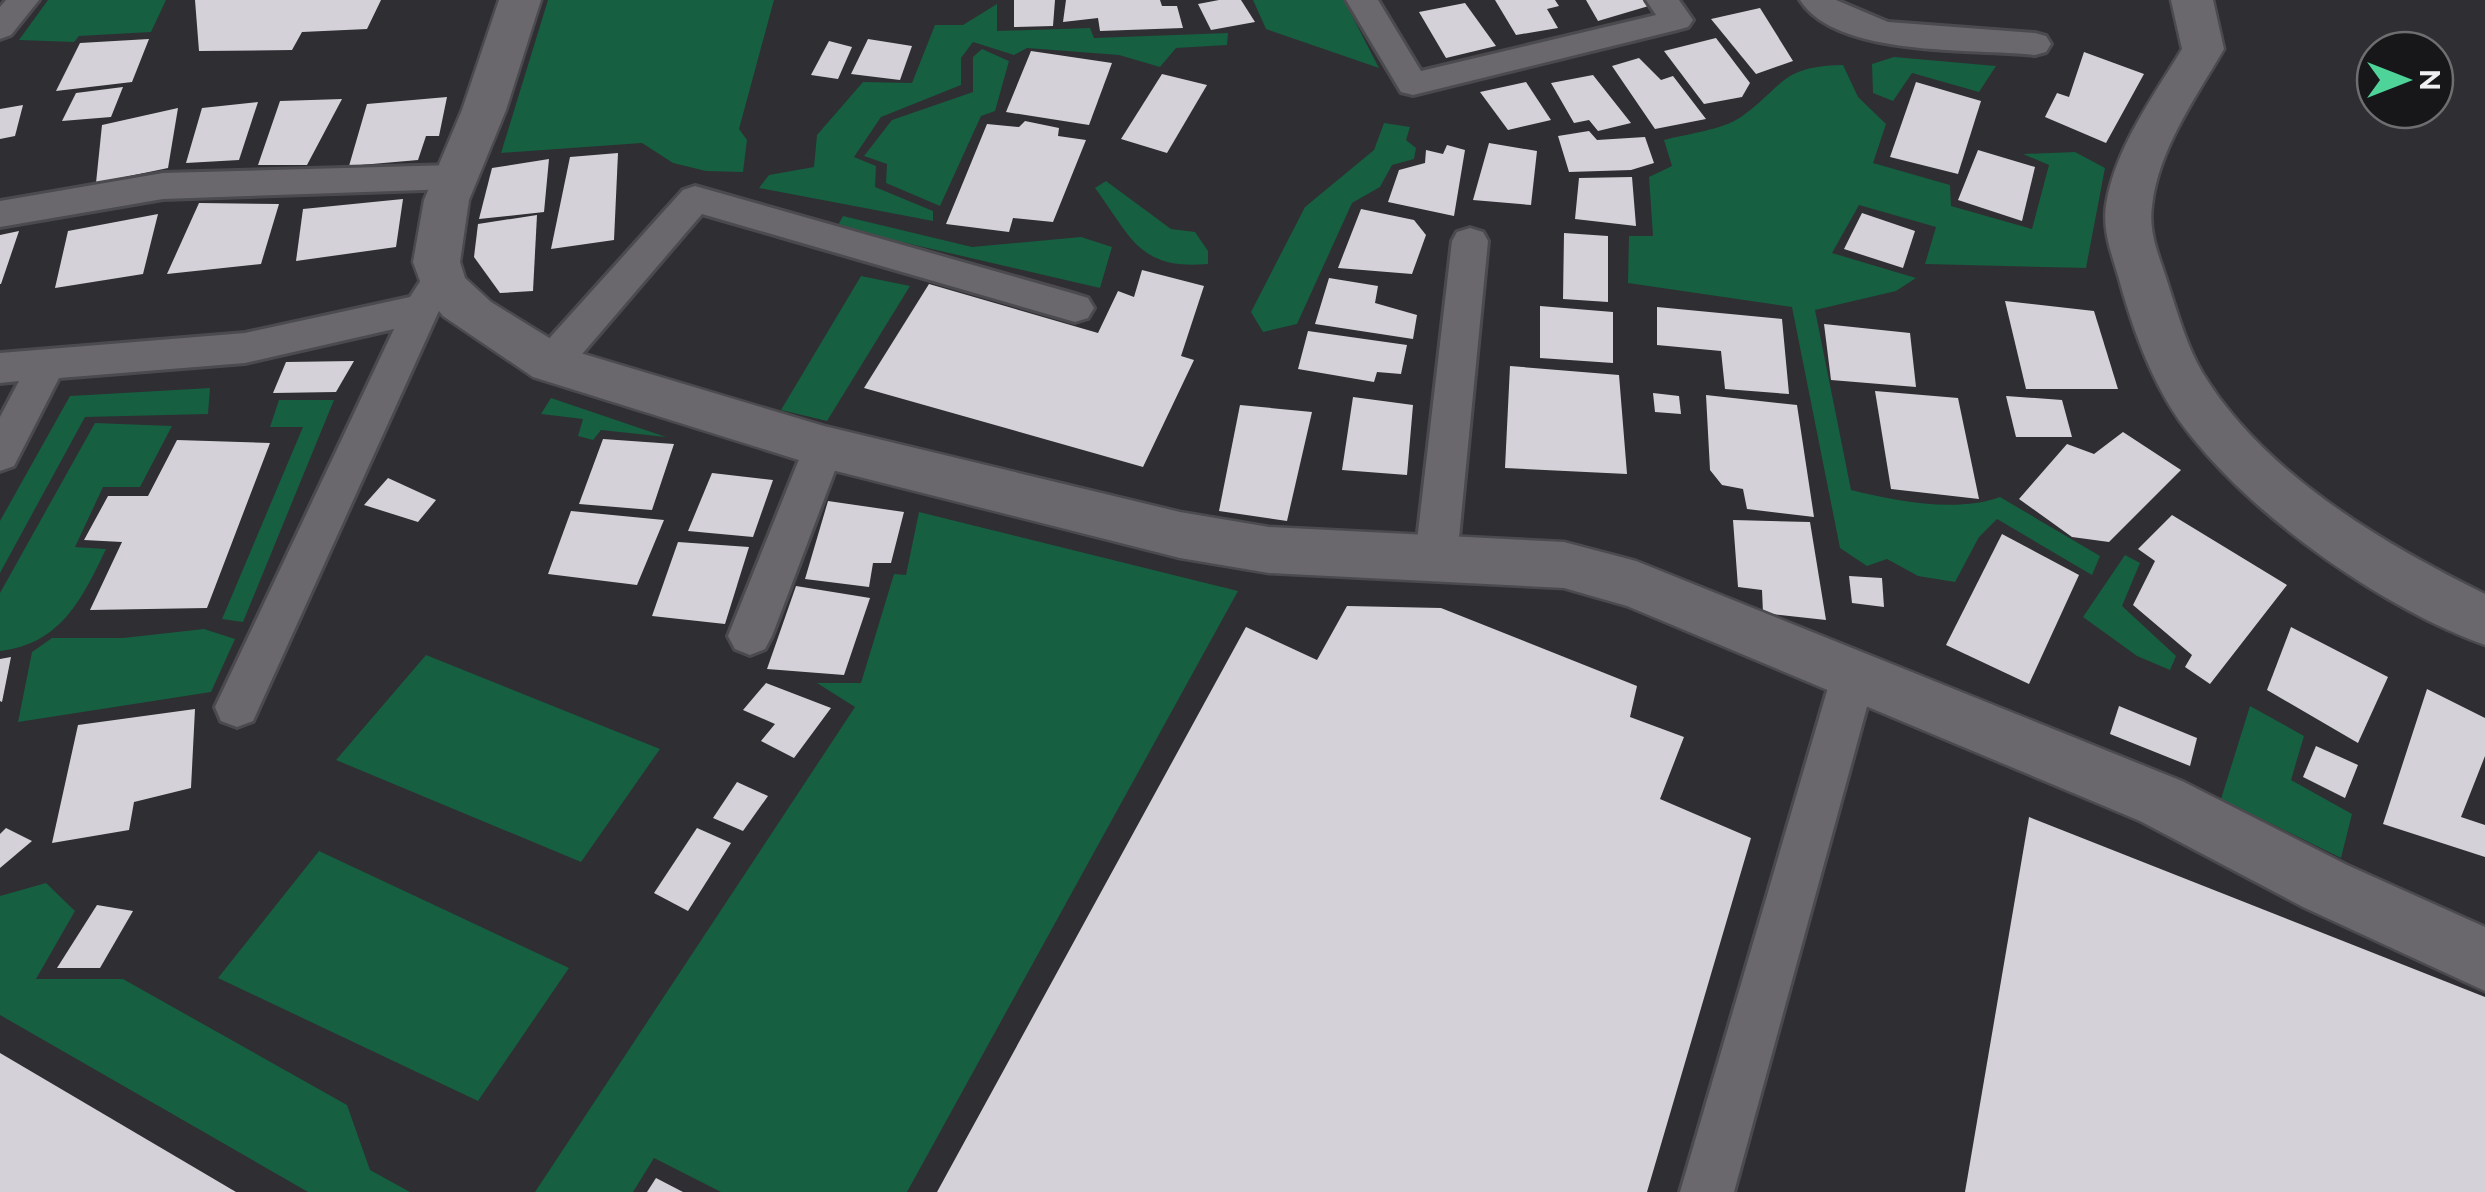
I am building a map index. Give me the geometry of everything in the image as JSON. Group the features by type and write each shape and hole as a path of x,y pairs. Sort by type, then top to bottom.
{"street":[{"path":"520,0 478,126 453,177 438,241 432,293 461,302 513,342 552,363 824,447 1180,535 1269,550 1564,565 1618,580 2161,801 2325,886 2485,959"},
{"path":"2192,0 2203,48 2141,159 2128,227 2151,309 2184,387 2229,445 2291,499 2437,598 2485,621"}],"lane":[{"path":"0,28 23,0"},
{"path":"1362,0 1413,84 1677,20 1662,0"},
{"path":"1816,0 1825,12 1870,28 1930,38 1989,37 2035,44"},
{"path":"0,214 162,186 453,177"},
{"path":"552,363 695,199 1076,308"},
{"path":"1436,558 1470,241"},
{"path":"0,368 245,348 432,293"},
{"path":"237,708 432,293"},
{"path":"0,455 47,364"},
{"path":"750,636 824,447"},
{"path":"1707,1192 1854,674"}],"green space":[{"path":"48,0 166,0 151,32 79,36 74,42 19,40"},
{"path":"548,0 774,0 739,129 747,140 743,172 706,171 673,163 642,143 501,153"},
{"path":"1253,0 1344,0 1379,68 1266,29"},
{"path":"997,4 997,31 1090,28 1094,38 1228,33 1227,45 1176,48 1160,67 1119,55 1027,48 1014,55 973,42 961,58 961,85 881,117 854,157 876,166 875,187 933,211 933,221 759,188 769,175 814,167 817,135 863,82 912,83 935,25 963,25"},
{"path":"982,49 1009,61 995,111 981,116 940,206 886,183 887,164 864,156 892,120 973,92 973,57"},
{"path":"1894,57 1996,66 1979,92 1912,73 1893,101 1873,93 1872,64"},
{"path":"1843,65 1858,97 1886,124 1873,163 1950,185 1951,206 2032,229 2049,165 2023,154 2075,152 2105,168 2086,268 1925,264 1936,227 1859,205 1832,253 1916,278 1896,291 1815,310 1851,490 1946,505 2000,497 2100,556 2092,575 1997,519 1979,537 1955,582 1918,576 1887,559 1867,566 1840,548 1792,307 1628,283 1629,236 1653,236 1649,177 1672,166 1664,140 1741,117 1795,73"},
{"path":"1384,123 1410,127 1406,140 1416,148 1414,159 1392,165 1380,187 1352,203 1297,324 1263,332 1251,312 1305,207 1374,150"},
{"path":"1106,181 1171,229 1195,232 1208,251 1208,264 1166,262 1140,247 1095,188"},
{"path":"843,216 972,247 1081,237 1112,247 1100,288 837,227"},
{"path":"861,276 910,286 827,421 781,410"},
{"path":"210,388 208,414 85,417 0,573 0,521 70,396"},
{"path":"551,398 666,437 601,430 593,440 578,436 583,419 541,414"},
{"path":"279,400 334,400 243,622 222,619 303,427 270,427"},
{"path":"95,423 172,426 140,487 103,487 75,547 106,549 67,616 39,639 0,651 0,593"},
{"path":"919,512 1238,591 907,1192 721,1192 654,1158 633,1192 535,1192 855,707 817,683 861,683 894,574 906,575"},
{"path":"2125,555 2140,563 2122,606 2176,656 2170,670 2137,656 2083,617"},
{"path":"204,629 235,639 211,692 18,722 32,652 52,638 123,638"},
{"path":"426,655 660,749 581,862 336,760"},
{"path":"2250,706 2304,736 2291,780 2352,814 2341,858 2221,799"},
{"path":"319,851 569,968 478,1101 218,978"},
{"path":"46,883 75,911 36,979 123,979 347,1105 370,1170 410,1192 308,1192 0,1015 0,896"}],"building":[{"path":"195,0 381,0 367,29 302,32 292,50 199,51"},
{"path":"1014,0 1055,0 1053,26 1014,27"},
{"path":"1066,0 1160,0 1162,6 1177,6 1183,28 1100,31 1098,18 1063,22"},
{"path":"1241,0 1255,22 1211,30 1198,4"},
{"path":"1495,0 1555,0 1559,6 1547,9 1558,28 1516,35"},
{"path":"1586,0 1647,0 1652,5 1598,21"},
{"path":"1465,3 1496,46 1446,58 1419,12"},
{"path":"1760,8 1793,61 1756,74 1711,19"},
{"path":"1716,38 1750,83 1742,97 1704,104 1664,51"},
{"path":"149,39 132,82 56,91 80,43"},
{"path":"868,39 912,46 900,80 851,74"},
{"path":"829,41 852,47 838,79 811,75"},
{"path":"1031,51 1112,63 1089,125 1006,112"},
{"path":"2084,52 2144,74 2106,143 2045,117 2057,93 2069,97"},
{"path":"1639,58 1661,80 1673,76 1706,119 1655,129 1612,66"},
{"path":"1162,74 1207,85 1167,153 1121,139"},
{"path":"1593,75 1631,123 1598,131 1589,120 1574,123 1551,83"},
{"path":"1526,82 1551,120 1508,130 1480,92"},
{"path":"1916,82 1981,101 1958,174 1890,157"},
{"path":"123,87 111,117 62,121 76,93"},
{"path":"447,97 439,136 426,136 418,160 349,166 367,104"},
{"path":"342,99 307,165 258,165 280,101"},
{"path":"258,102 239,160 186,163 202,108"},
{"path":"23,105 15,136 0,139 0,109"},
{"path":"178,108 168,168 96,183 102,125"},
{"path":"1025,121 1059,128 1058,136 1086,140 1053,222 1013,218 1009,232 946,224 987,124 1019,127"},
{"path":"1589,131 1597,140 1645,137 1654,163 1631,170 1569,172 1558,136"},
{"path":"1489,143 1537,151 1531,205 1473,200"},
{"path":"1447,145 1465,150 1454,216 1388,202 1399,170 1425,163 1426,150 1443,154"},
{"path":"1978,150 2035,167 2022,221 1958,200"},
{"path":"618,153 614,240 551,249 570,157"},
{"path":"549,159 544,212 479,219 492,168"},
{"path":"1632,177 1636,226 1575,219 1579,178"},
{"path":"403,199 396,247 296,261 303,209"},
{"path":"199,203 279,204 261,264 167,274"},
{"path":"1361,209 1414,220 1426,235 1412,274 1338,268"},
{"path":"1862,213 1915,231 1903,268 1844,249"},
{"path":"158,214 143,274 55,288 68,231"},
{"path":"537,215 533,291 500,293 474,257 478,224"},
{"path":"19,231 1,284 0,284 0,235"},
{"path":"1564,233 1608,236 1608,302 1563,299"},
{"path":"1142,270 1204,286 1181,356 1194,360 1143,467 864,388 929,284 1098,333 1118,291 1134,297"},
{"path":"1329,278 1378,286 1375,303 1417,315 1413,339 1315,324"},
{"path":"2005,301 2094,311 2118,389 2026,389"},
{"path":"1540,306 1613,312 1613,363 1540,358"},
{"path":"1657,307 1782,319 1789,394 1725,389 1721,351 1657,345"},
{"path":"1824,324 1910,333 1916,387 1831,380"},
{"path":"1308,331 1407,345 1401,374 1377,372 1374,382 1298,369"},
{"path":"354,361 336,392 273,393 286,362"},
{"path":"1510,366 1619,375 1627,474 1505,468"},
{"path":"1875,391 1958,398 1979,499 1891,489"},
{"path":"1653,393 1679,396 1681,414 1655,412"},
{"path":"1706,395 1797,405 1814,517 1747,509 1743,489 1722,485 1710,470"},
{"path":"2006,396 2062,400 2072,437 2016,437"},
{"path":"1353,397 1413,405 1407,475 1342,470"},
{"path":"1240,405 1312,412 1287,521 1219,511"},
{"path":"2123,432 2181,470 2109,542 2072,537 2019,499 2067,444 2094,454"},
{"path":"603,439 674,444 652,510 579,504"},
{"path":"177,440 270,443 207,608 90,610 122,542 84,540 108,496 148,496"},
{"path":"712,473 773,480 753,537 688,531"},
{"path":"388,478 436,500 418,522 364,505"},
{"path":"828,501 904,512 891,563 873,563 869,587 805,579"},
{"path":"571,511 664,520 637,585 548,574"},
{"path":"2172,515 2287,585 2210,684 2185,667 2192,655 2133,605 2155,561 2138,549"},
{"path":"1733,520 1810,522 1826,620 1763,613 1762,590 1738,587"},
{"path":"2002,534 2079,575 2029,684 1946,645"},
{"path":"678,542 749,547 725,624 652,616"},
{"path":"1849,576 1882,578 1884,607 1852,603"},
{"path":"796,586 870,598 844,675 767,669"},
{"path":"1347,606 1441,608 1637,686 1630,717 1684,737 1660,799 1751,838 1647,1192 937,1192 1246,627 1317,660"},
{"path":"2291,627 2388,677 2358,743 2267,690"},
{"path":"11,657 2,702 0,659"},
{"path":"766,683 831,708 794,758 761,741 775,724 743,710"},
{"path":"2427,689 2485,718 2485,756 2461,817 2485,825 2485,857 2383,824"},
{"path":"2119,706 2197,738 2190,766 2110,734"},
{"path":"195,709 191,788 134,802 129,830 52,843 78,725"},
{"path":"2316,746 2358,765 2345,798 2303,777"},
{"path":"737,782 768,796 743,831 713,818"},
{"path":"2029,817 2485,997 2485,1192 1965,1192"},
{"path":"6,828 32,841 0,868 0,834"},
{"path":"697,828 731,843 688,911 654,893"},
{"path":"97,905 133,911 100,968 57,968"},
{"path":"0,1053 236,1192 0,1192"},
{"path":"656,1178 683,1192 647,1192"}]}
